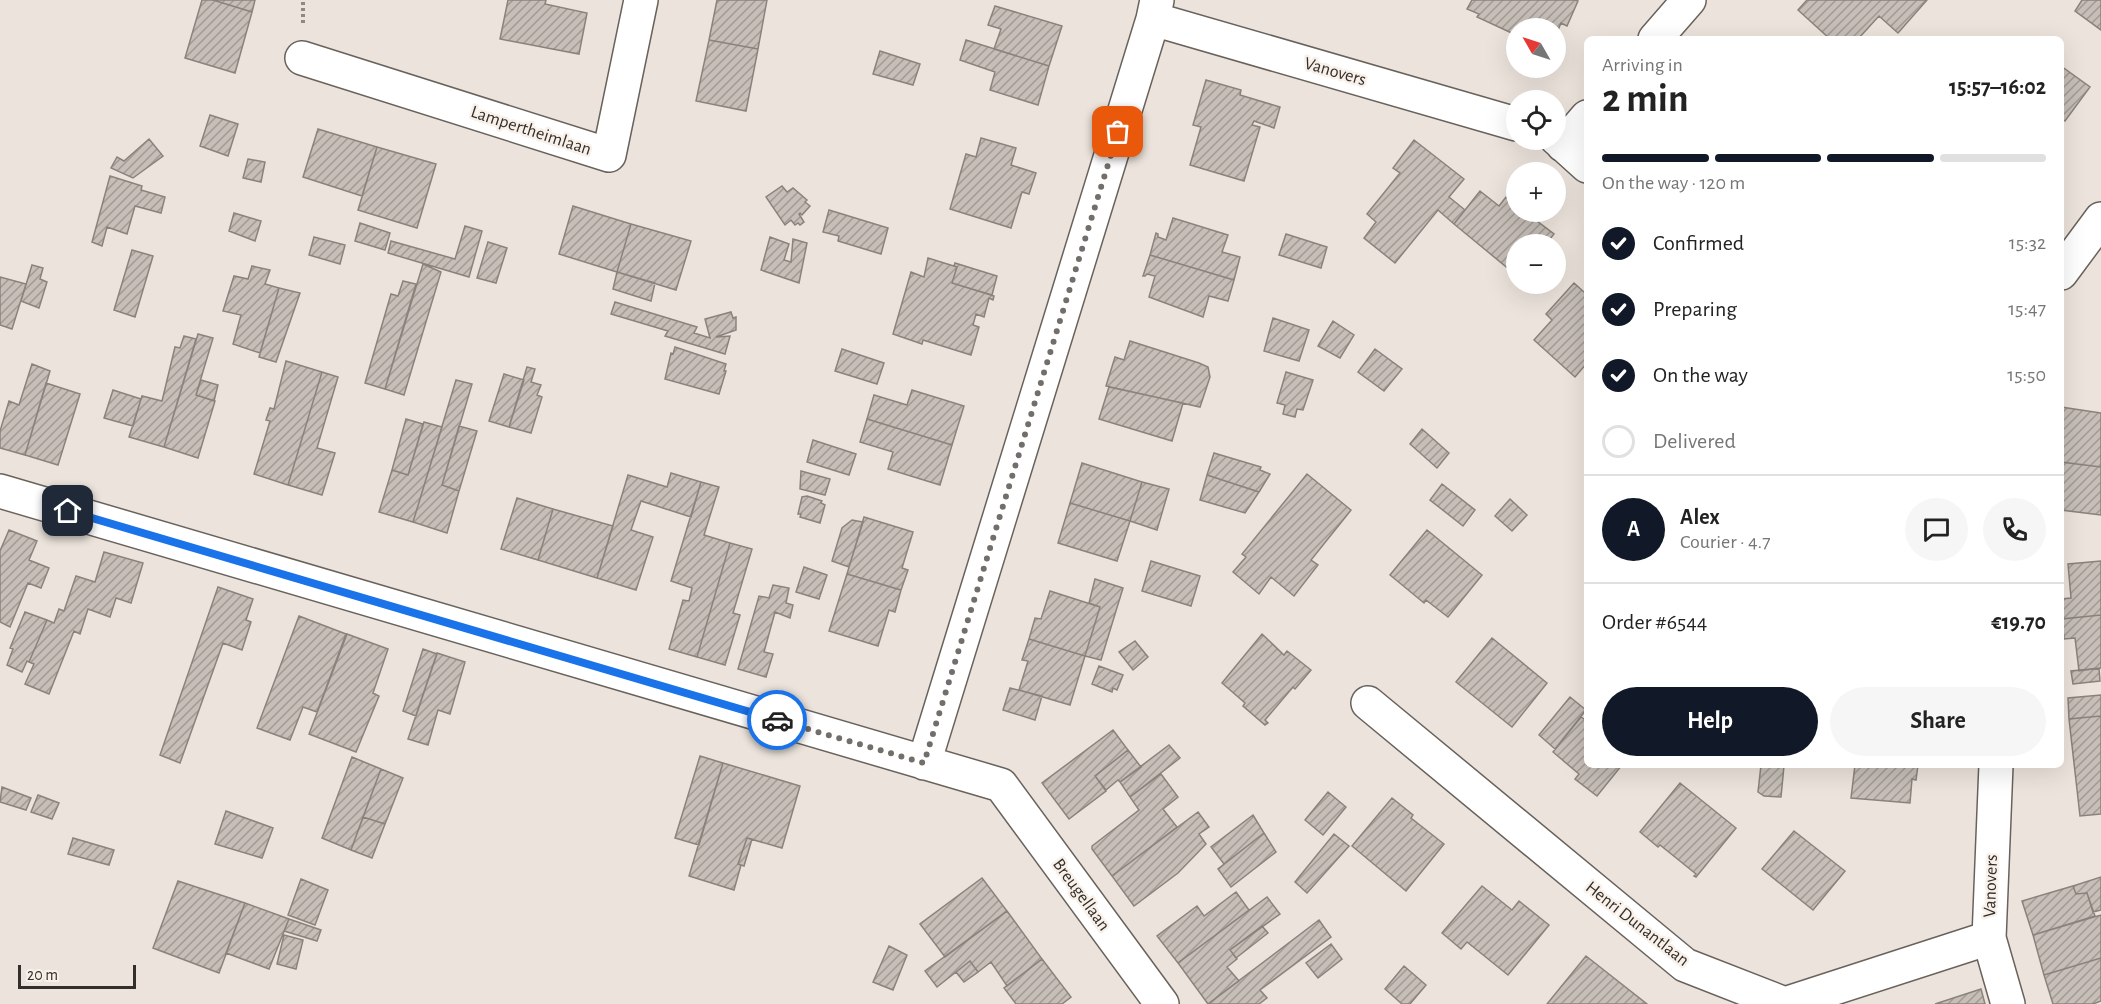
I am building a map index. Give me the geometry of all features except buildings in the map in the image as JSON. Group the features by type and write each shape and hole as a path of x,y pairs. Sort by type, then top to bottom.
{"street":[{"name":"Lampertheimlaan","path":"302,58 609,155 641,0"},
{"path":"1658,36 1689,0"},
{"path":"0,491 924,763 1155,10"},
{"name":"Vanovers","path":"1155,10 1506,121"},
{"path":"1568,150 1584,122"},
{"path":"2064,269 2101,219"},
{"name":"Henri Dunantlaan","path":"1368,703 1685,965 1785,1004 1989,938"},
{"name":"Breugellaan","path":"924,763 1001,785 1162,1004"},
{"name":"Vanovers","path":"1996,768 1989,938 2008,1004"}],"way so far":[{"path":"777,720 924,763 1118,132"}],"route":[{"path":"68,511 777,720"}]}
